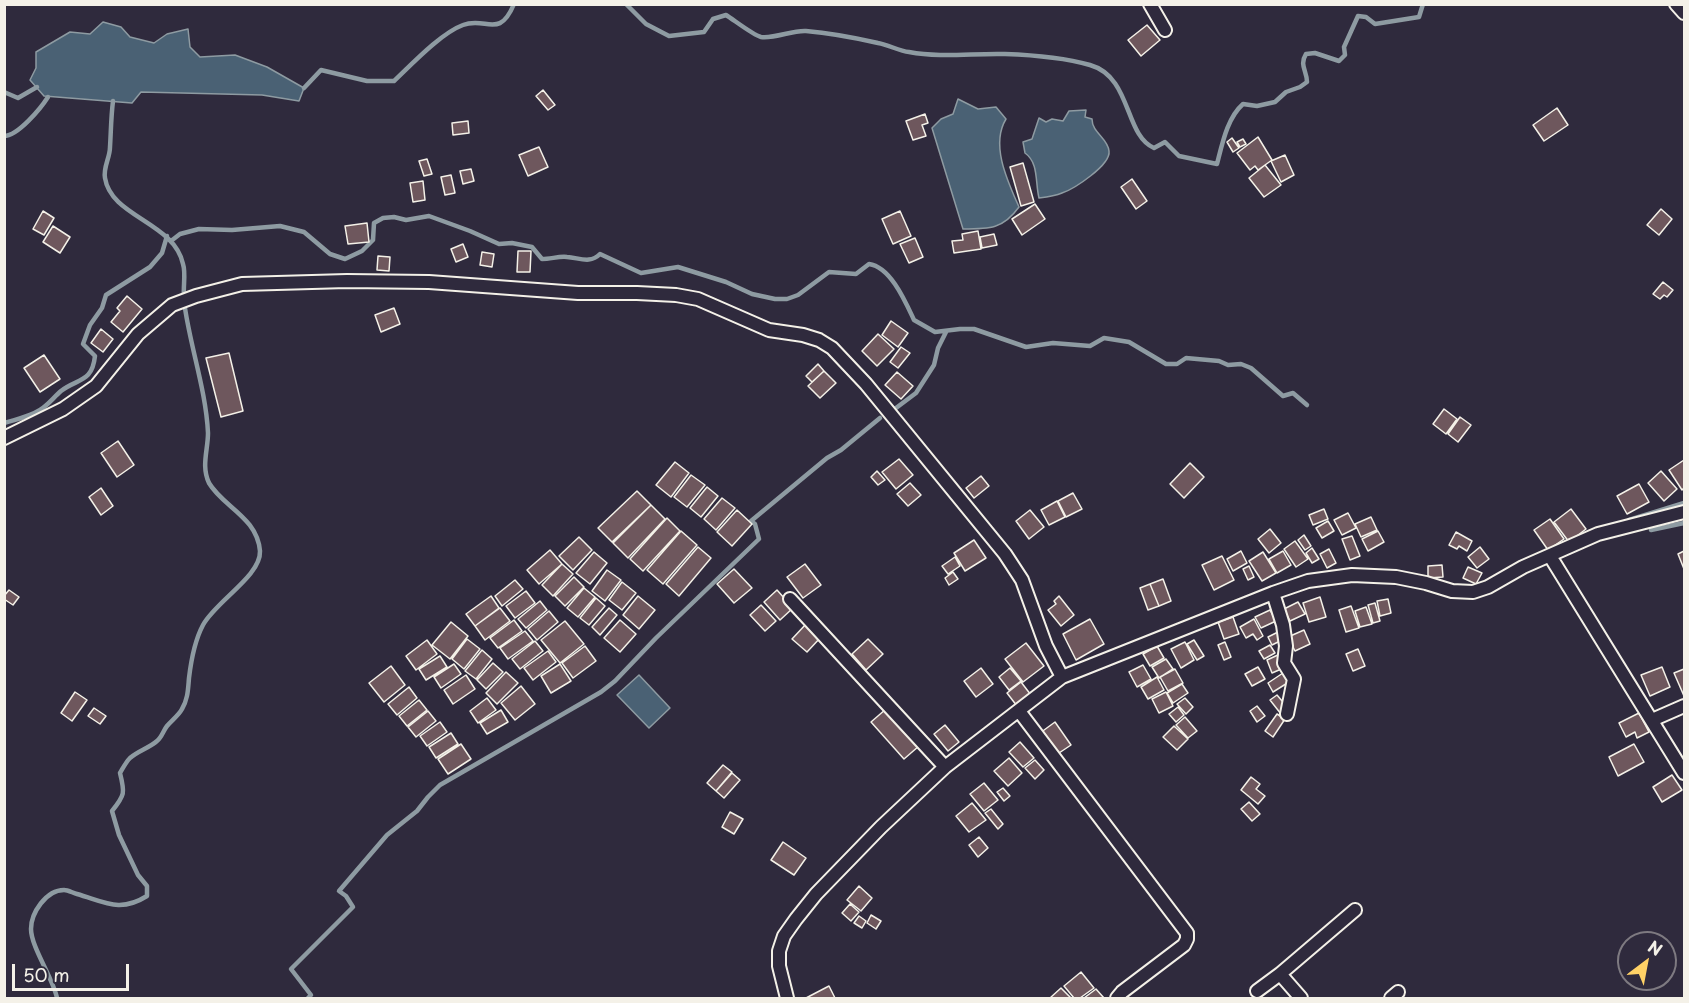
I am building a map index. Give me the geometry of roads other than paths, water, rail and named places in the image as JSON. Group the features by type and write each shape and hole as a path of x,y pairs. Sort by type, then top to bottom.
{"street":[{"path":"1150,4 1165,30"},
{"path":"1676,4 1684,13"},
{"path":"4,438 63,409 96,386 138,334 172,305 242,284 347,281 429,282 578,293 637,293 698,299 769,330 803,335 819,340 832,348 866,384 1005,554 1022,580 1046,646 1062,677"},
{"path":"787,999 779,966 779,951 784,936 816,894 945,766 1062,677 1308,581 1352,575 1396,577 1452,591 1473,592 1598,534 1684,512"},
{"path":"1550,556 1684,773"},
{"path":"1273,593 1283,626 1286,646 1284,663 1294,679 1287,714"},
{"path":"790,599 945,766"},
{"path":"1652,720 1684,706"},
{"path":"1019,711 1187,933 1184,945 1122,992 1117,999"},
{"path":"1257,992 1355,910"},
{"path":"1280,974 1301,999"}],"water":[{"path":"103,22 121,27 130,37 154,43 167,34 188,29 190,47 200,57 235,55 267,67 304,88 299,101 262,95 141,92 132,103 44,96 30,80 36,68 36,52 70,32 90,34"},
{"path":"958,99 978,109 996,107 1006,119 1000,140 1000,152 1006,175 1019,207 1007,220 995,226 963,229 932,128 941,119 953,114"},
{"path":"1086,110 1085,117 1092,119 1095,128 1108,146 1108,157 1091,176 1075,187 1057,195 1039,198 1035,167 1025,153 1023,142 1032,139 1039,118 1046,122 1052,119 1063,121 1069,111"},
{"path":"639,675 670,708 649,728 617,695"}],"waterway":[{"path":"304,88 321,70 367,81 394,81 427,50 454,29 471,23 497,24 503,21 514,4"},
{"path":"626,4 646,24 669,36 704,32 713,19 726,15 761,37 806,31 861,39 921,54 1027,55 1079,62 1104,71 1114,81 1144,141 1154,148 1165,142 1179,156 1217,164 1223,140 1237,110 1243,104 1257,106 1275,102 1286,92 1307,82 1303,65 1306,54 1315,53 1339,61 1345,55 1344,47 1358,16 1366,17 1375,24 1419,17 1423,4"},
{"path":"4,92 18,98 37,87"},
{"path":"4,136 22,127 48,97"},
{"path":"113,101 110,151 105,178 118,202 168,238 177,250 184,268 184,296"},
{"path":"171,241 180,234 199,229 232,230 280,226 304,232 330,254 345,259 362,251 373,240 374,223 383,218 394,217 406,220 429,216 499,244 512,243 532,247 542,259 564,257 589,260 600,254 641,273 678,267 726,282 752,294 775,299 787,299 798,295 829,272 856,274 869,264 877,267 891,279 914,320 935,332 974,329 1026,347 1053,343 1090,346 1104,338 1129,342 1166,364 1177,364 1186,358 1219,361 1228,365 1241,364 1251,368 1283,396 1293,393 1307,405"},
{"path":"4,423 36,412 46,406 61,391 87,376 91,371 95,356 83,344 90,325 102,308 106,295 150,267 162,253 167,236"},
{"path":"57,998 32,936 34,916 46,898 57,891 67,890 104,903 120,905 129,904 147,896 147,886 138,875 119,835 112,811 123,794 120,773 130,758 159,739 181,711 187,698 194,651 203,625 253,570 260,551 253,529 215,491 207,477 205,464 207,417 185,308"},
{"path":"892,411 916,393 934,365 938,348 946,332"},
{"path":"308,998 311,995 291,969 353,907 346,896 339,891 387,835 417,811 440,785 601,692 615,681 656,638 759,539 755,524 751,521 827,458 841,450 880,418"},
{"path":"1629,520 1684,503"},
{"path":"1651,530 1684,523"}]}
